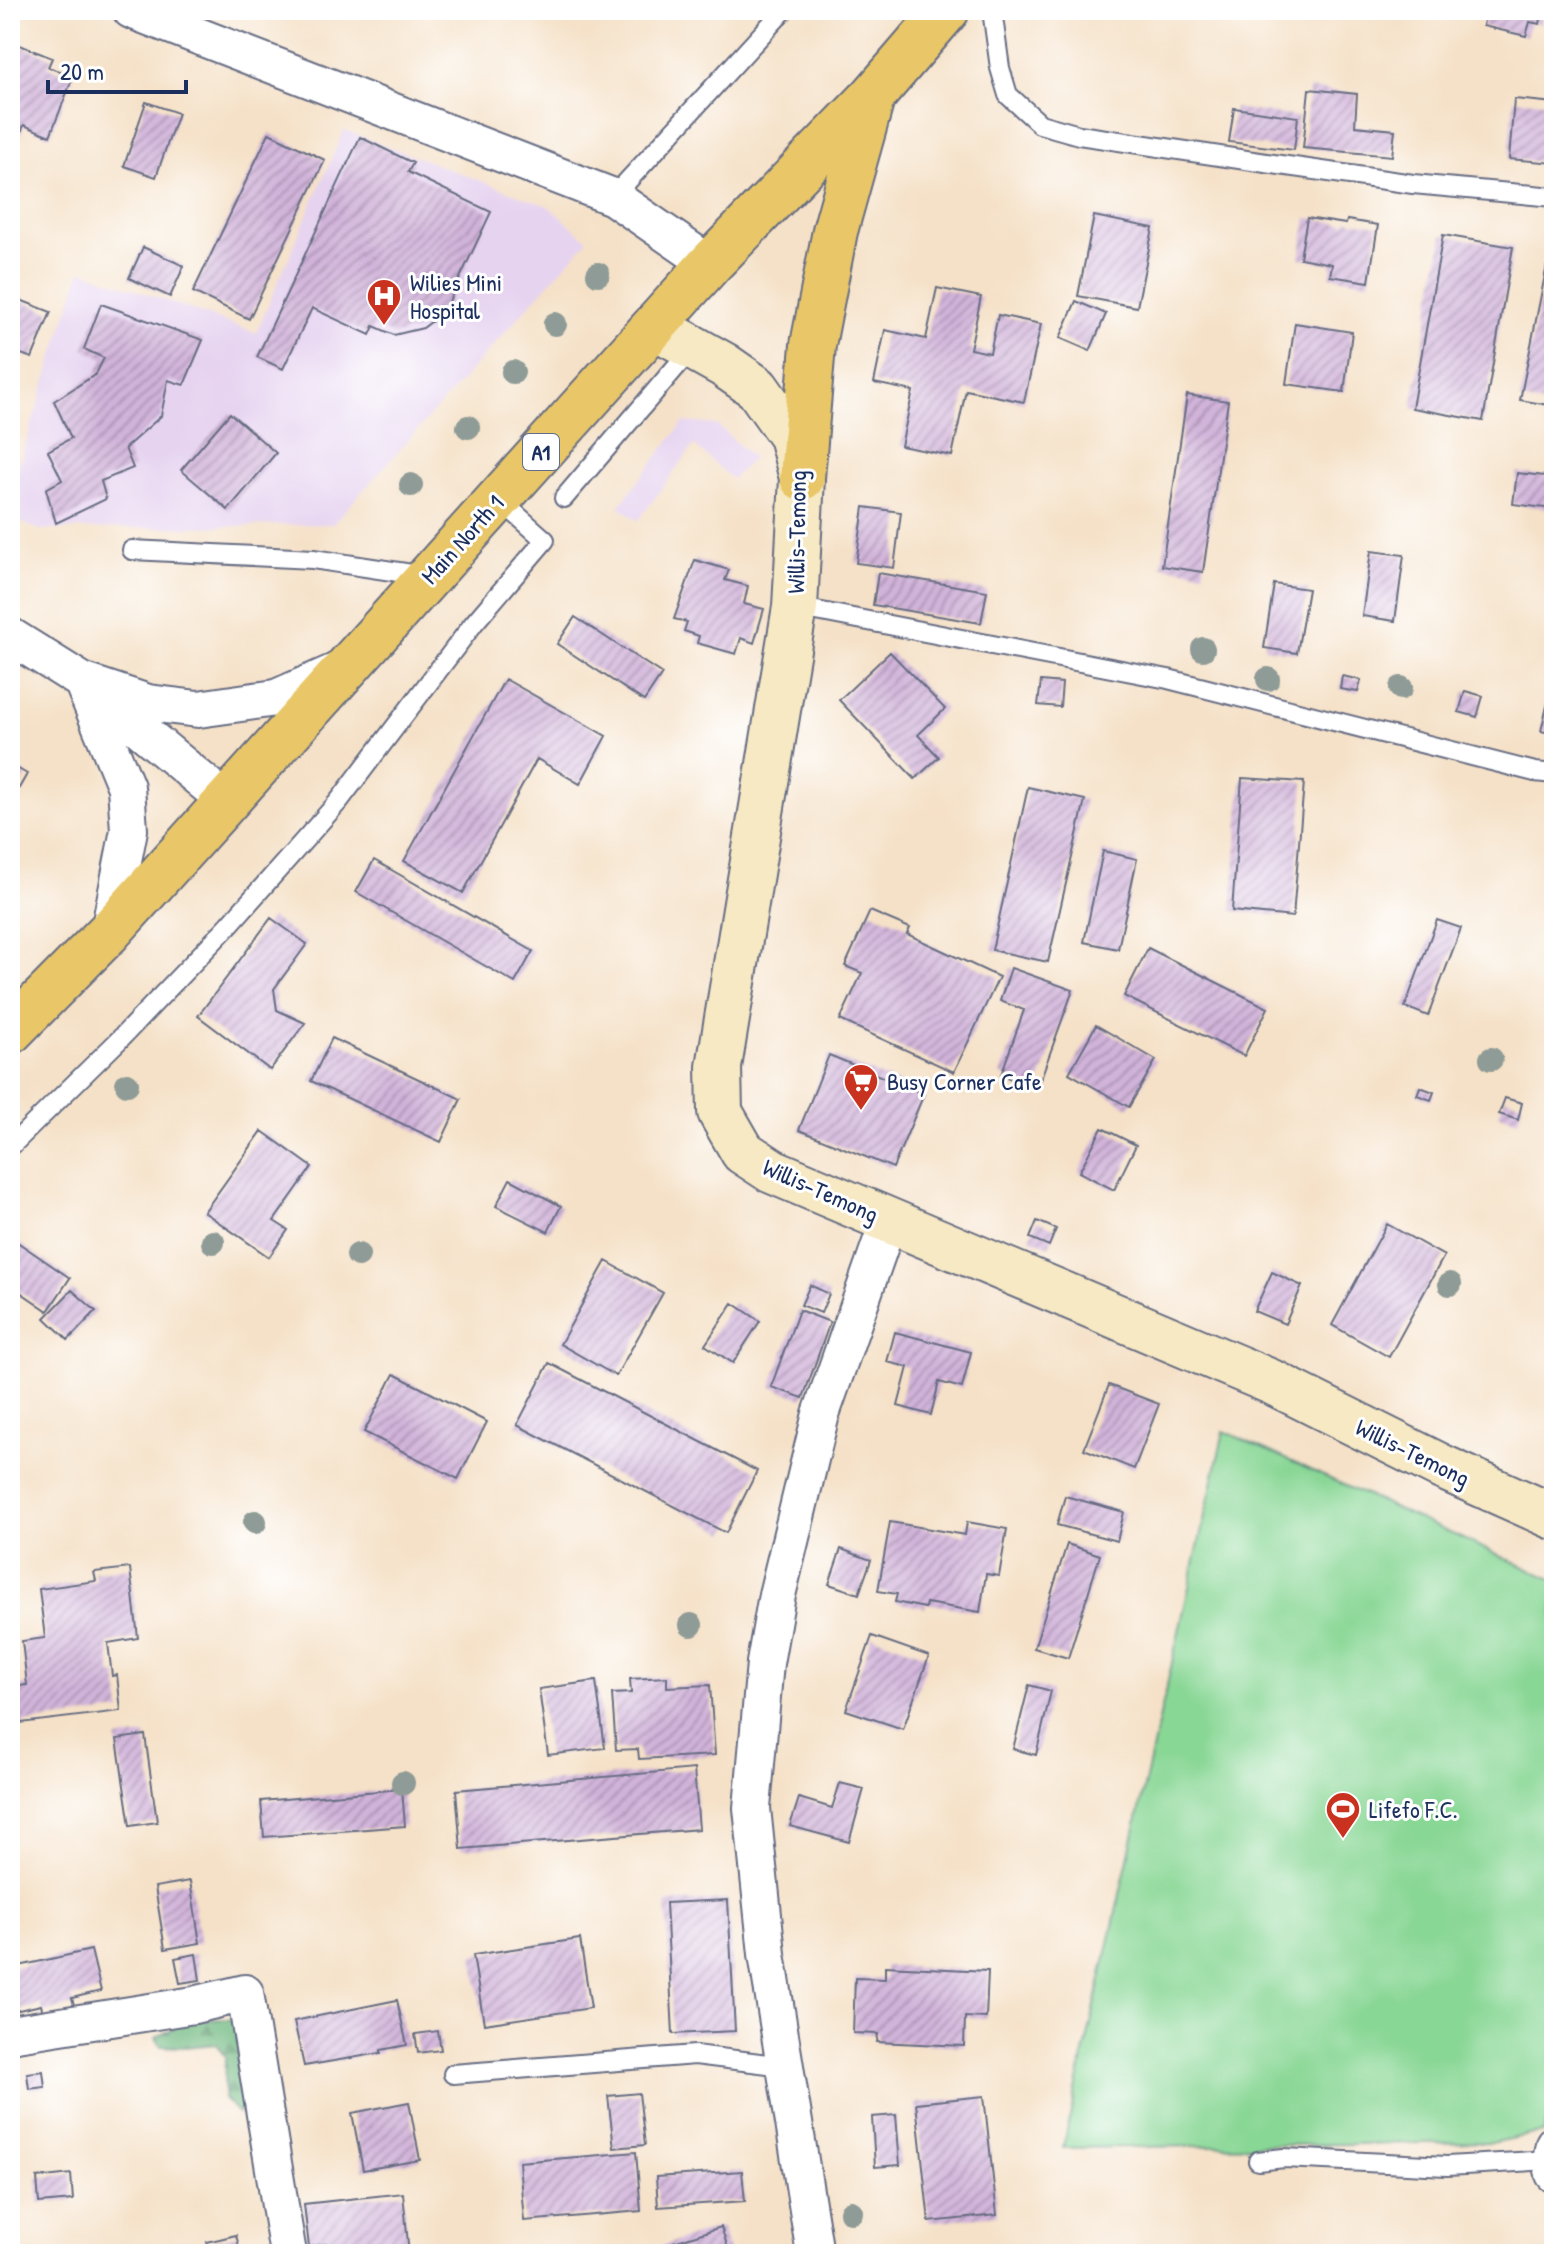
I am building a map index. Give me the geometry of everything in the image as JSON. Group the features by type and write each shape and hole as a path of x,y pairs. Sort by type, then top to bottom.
{"main road":[{"name":"Main North 1","path":"10,1032 109,932 499,499 674,337 710,264 873,96 947,10"},
{"path":"802,478 813,345 835,231 873,96"},
{"name":"Willis-Temong","path":"674,337 757,388 791,436 802,478 795,607 719,1067 720,1112 743,1152 772,1171 1274,1383 1442,1467 1554,1517"}],"street":[{"path":"131,10 200,22 613,197 710,264"},
{"path":"10,636 82,681 225,800"},
{"path":"82,681 148,703 198,709 276,698 346,668"},
{"path":"82,681 126,787 129,830 109,932"},
{"path":"815,2254 767,1954 752,1808 765,1663 777,1595 821,1414 889,1220"},
{"path":"10,2034 194,2005 245,1993 288,2254"}],"lane":[{"path":"613,197 784,10"},
{"path":"992,10 1000,68 1008,95 1040,124 1079,135 1413,184 1554,197"},
{"path":"564,498 674,337"},
{"path":"10,1147 119,1040 239,914 339,801 474,623 545,540 499,499"},
{"path":"132,550 313,559 428,577"},
{"path":"795,607 1168,679 1535,772 1554,774"},
{"path":"453,2074 695,2055 784,2066"},
{"path":"1258,2161 1284,2158 1447,2166 1553,2159"}],"shaded area":[{"name":"Wilies Mini Hospital","path":"344,130 548,206 588,240 333,524 40,530 10,518 10,493 81,270 256,333"},
{"path":"684,422 717,425 753,458 732,479 694,445 638,521 619,506"}],"green space":[{"name":"Lifefo F.C.","path":"1224,1431 1554,1580 1554,2100 1544,2132 1495,2142 1063,2148"},
{"path":"241,2020 252,2116 237,2112 224,2098 225,2057 216,2044 161,2046 156,2038 187,2023"}],"building":[{"path":"1486,10 1543,10 1540,24 1530,22 1526,36 1483,26"},
{"path":"10,41 52,58 48,67 73,77 50,136 24,125 17,143 10,140"},
{"path":"1309,89 1357,94 1355,126 1395,130 1392,156 1303,148"},
{"path":"1514,99 1554,103 1554,163 1509,159"},
{"path":"146,102 178,113 156,177 124,166"},
{"path":"1234,108 1298,117 1294,150 1229,142"},
{"path":"269,133 325,160 249,319 193,292"},
{"path":"360,137 413,163 408,172 491,212 444,312 423,328 394,335 374,326 370,335 312,308 283,369 257,357"},
{"path":"1094,216 1153,228 1137,307 1078,296"},
{"path":"1307,218 1378,225 1369,282 1330,276 1332,264 1300,258"},
{"path":"1443,235 1513,247 1483,421 1412,408"},
{"path":"1554,235 1554,406 1520,400"},
{"path":"143,247 184,266 170,297 129,278"},
{"path":"937,288 981,297 970,349 990,353 998,315 1041,324 1024,402 966,390 952,456 901,446 913,391 874,383 885,330 926,339"},
{"path":"10,296 51,312 32,358 13,351 10,357"},
{"path":"1076,301 1106,314 1090,351 1060,338"},
{"path":"101,304 203,340 184,385 168,380 161,416 125,448 133,468 101,481 106,499 56,523 46,489 62,480 48,451 71,438 54,401 96,374 104,358 84,349"},
{"path":"1295,323 1352,332 1344,392 1286,384"},
{"path":"1187,395 1228,401 1203,572 1162,566"},
{"path":"230,413 276,453 228,510 181,470"},
{"path":"1517,473 1554,477 1554,509 1513,504"},
{"path":"864,507 901,512 894,568 856,563"},
{"path":"1371,551 1404,555 1395,621 1362,616"},
{"path":"695,560 729,570 725,580 748,586 744,604 764,609 754,643 741,638 736,654 697,643 699,636 684,631 687,622 674,619"},
{"path":"878,573 987,591 981,623 873,605"},
{"path":"1274,584 1308,589 1297,653 1264,648"},
{"path":"575,617 662,674 644,701 557,644"},
{"path":"890,652 945,709 918,735 939,757 915,779 839,700"},
{"path":"1342,676 1361,680 1358,692 1340,689"},
{"path":"505,679 606,736 580,784 537,759 463,893 404,861"},
{"path":"1041,681 1062,683 1060,707 1038,705"},
{"path":"1554,681 1554,734 1541,731"},
{"path":"1465,691 1483,696 1477,717 1459,712"},
{"path":"10,764 27,774 14,797 10,794"},
{"path":"1242,778 1304,782 1293,917 1232,911"},
{"path":"1028,787 1085,800 1048,962 992,950"},
{"path":"1103,851 1137,859 1118,949 1084,942"},
{"path":"374,860 533,951 515,983 356,892"},
{"path":"870,911 910,928 907,934 999,977 954,1072 840,1020 862,973 845,966"},
{"path":"271,918 307,944 274,989 277,1010 305,1023 270,1070 198,1016"},
{"path":"1437,920 1461,928 1428,1016 1405,1007"},
{"path":"1148,948 1268,1008 1244,1056 1124,996"},
{"path":"1011,968 1073,990 1037,1089 1001,1075 1024,1010 1000,1001"},
{"path":"1096,1025 1156,1060 1129,1107 1069,1073"},
{"path":"332,1038 461,1099 441,1142 311,1081"},
{"name":"Busy Corner Cafe","path":"829,1055 924,1094 893,1168 799,1130"},
{"path":"1420,1087 1434,1092 1431,1100 1417,1095"},
{"path":"1505,1098 1522,1103 1518,1120 1499,1114"},
{"path":"1102,1128 1136,1145 1114,1190 1079,1172"},
{"path":"262,1131 312,1167 274,1221 288,1230 269,1257 204,1212"},
{"path":"510,1179 561,1206 548,1232 496,1206"},
{"path":"1037,1221 1056,1229 1049,1246 1030,1238"},
{"path":"1387,1224 1444,1256 1389,1357 1332,1325"},
{"path":"10,1237 70,1278 48,1311 10,1285"},
{"path":"606,1261 663,1293 616,1376 560,1344"},
{"path":"1272,1272 1302,1286 1285,1324 1254,1311"},
{"path":"810,1285 829,1294 821,1313 801,1305"},
{"path":"72,1290 96,1311 68,1340 45,1318"},
{"path":"733,1303 760,1321 733,1363 705,1345"},
{"path":"799,1310 830,1322 803,1398 771,1387"},
{"path":"895,1332 971,1352 962,1388 939,1382 931,1415 898,1406 908,1367 887,1362"},
{"path":"549,1363 757,1471 726,1533 517,1425"},
{"path":"394,1374 487,1422 458,1479 364,1432"},
{"path":"1109,1385 1159,1404 1134,1469 1084,1449"},
{"path":"1065,1496 1124,1512 1117,1541 1057,1525"},
{"path":"890,1522 965,1535 967,1522 1007,1529 999,1576 986,1574 980,1612 926,1603 925,1608 895,1602 897,1594 878,1591"},
{"path":"1067,1544 1100,1555 1068,1658 1034,1648"},
{"path":"841,1549 871,1560 859,1594 829,1584"},
{"path":"130,1568 138,1638 108,1643 112,1676 117,1675 121,1711 21,1723 16,1686 27,1685 22,1641 45,1638 39,1589 96,1581 94,1572"},
{"path":"872,1636 929,1656 903,1729 846,1710"},
{"path":"667,1677 667,1687 710,1685 715,1755 639,1759 638,1749 616,1750 612,1694 631,1693 630,1679"},
{"path":"596,1681 605,1748 548,1755 539,1689"},
{"path":"1029,1685 1051,1691 1036,1755 1013,1749"},
{"path":"145,1735 157,1822 130,1826 117,1739"},
{"path":"694,1769 699,1829 461,1849 456,1790"},
{"path":"840,1783 864,1789 849,1842 790,1826 799,1798 832,1808"},
{"path":"402,1789 405,1826 264,1837 261,1801"},
{"path":"190,1881 200,1943 165,1949 155,1887"},
{"path":"728,1900 735,2031 673,2034 666,1903"},
{"path":"580,1939 591,2008 484,2024 473,1955"},
{"path":"91,1950 101,1991 72,1998 74,2005 43,2013 41,2005 10,2012 10,1968"},
{"path":"196,1954 200,1980 180,1983 175,1958"},
{"path":"885,1966 988,1971 986,2018 965,2017 964,2046 877,2042 878,2034 853,2033 855,1978 885,1979"},
{"path":"397,2000 407,2045 381,2050 381,2053 304,2066 294,2021"},
{"path":"438,2031 441,2050 418,2053 415,2034"},
{"path":"43,2071 45,2087 29,2089 27,2073"},
{"path":"639,2093 645,2145 614,2148 608,2096"},
{"path":"984,2096 997,2215 929,2222 916,2103"},
{"path":"409,2102 420,2160 363,2170 352,2113"},
{"path":"896,2115 900,2165 875,2167 872,2117"},
{"path":"636,2152 641,2211 524,2221 519,2162"},
{"path":"742,2171 745,2201 658,2207 656,2177"},
{"path":"71,2174 73,2200 39,2203 37,2178"},
{"path":"403,2193 409,2254 327,2254 326,2244 309,2247 304,2204"},
{"path":"721,2227 730,2254 657,2254 655,2248"},
{"path":"236,2235 241,2254 210,2254 207,2242"}],"place":[{"name":"Wilies Mini Hospital","path":"384,327"},
{"name":"Busy Corner Cafe","path":"861,1112"},
{"name":"Lifefo F.C.","path":"1343,1840"}]}
